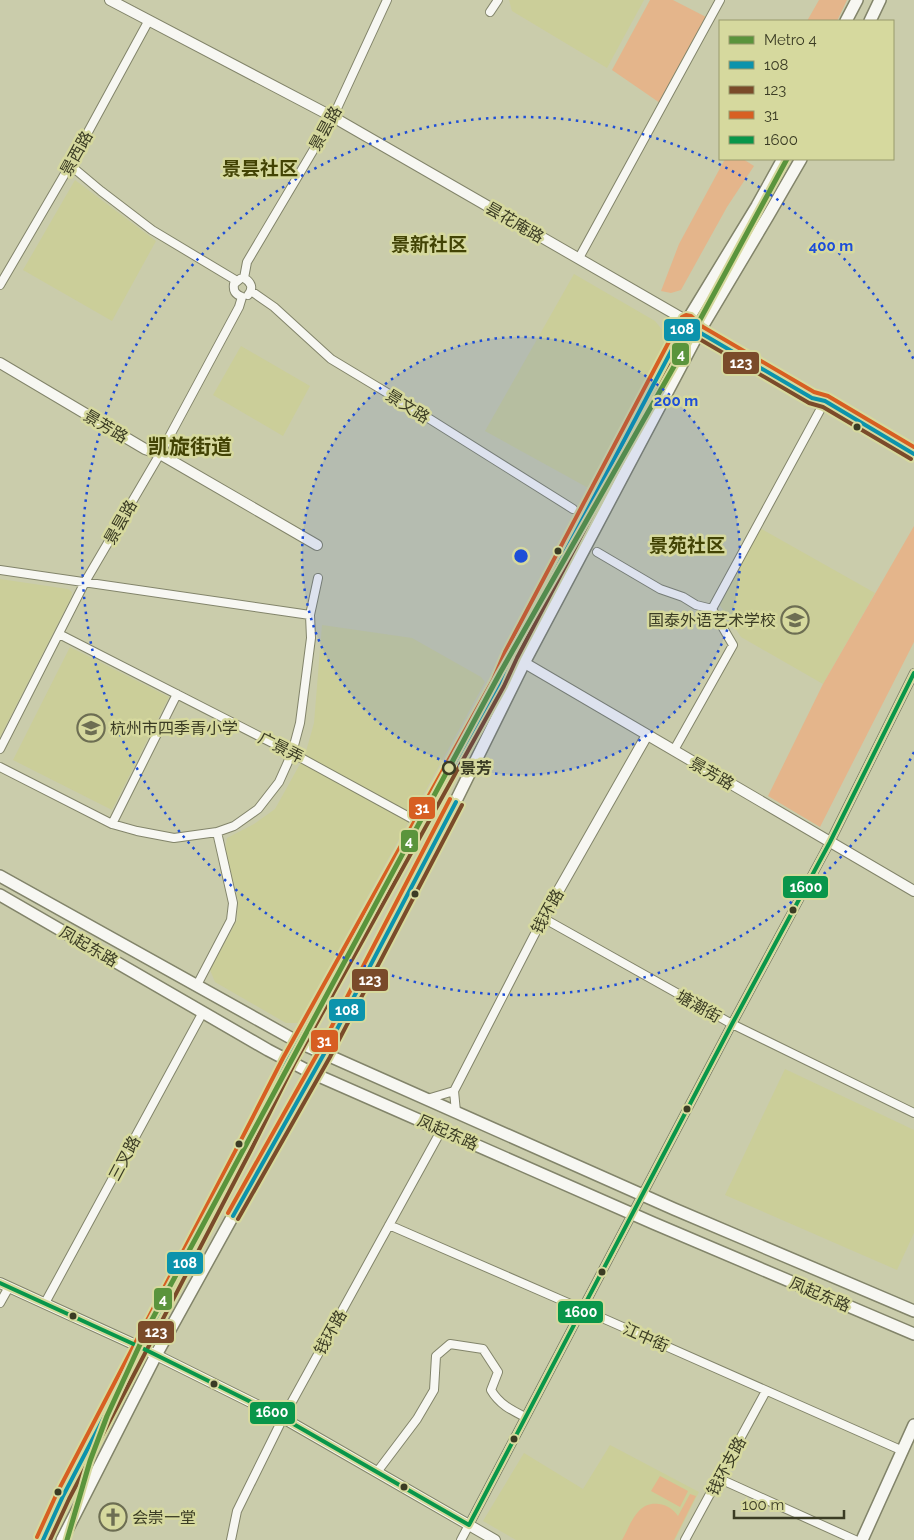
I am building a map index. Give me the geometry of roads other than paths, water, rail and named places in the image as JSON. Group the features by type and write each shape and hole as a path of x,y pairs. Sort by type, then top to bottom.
{"main road":[{"path":"847,20 857,0"},
{"path":"870,20 880,0"},
{"path":"43,1540 63,1496 246,1147 298,1042 499,683 511,655 687,321 757,206 782,160"},
{"path":"62,1540 156,1355 324,1054 443,828 524,663 699,332 800,160"},
{"name":"凤起东路","path":"0,876 298,1042 643,1195 914,1312"},
{"name":"凤起东路","path":"0,895 312,1073 632,1214 914,1334"},
{"path":"862,1540 914,1425"}],"street":[{"name":"昙花庵路","path":"110,0 333,117 687,321 699,332 812,398 825,401 914,454"},
{"name":"景昙路","path":"240,280 247,262 333,117 388,0"},
{"path":"490,12 498,0"},
{"path":"579,258 720,0"},
{"name":"景西路","path":"0,285 70,165 150,20"},
{"path":"70,165 100,192 152,230 240,280 249,281 252,286 247,296 242,297 234,290 234,284 240,280"},
{"name":"景文路","path":"251,291 274,307 331,359 573,509"},
{"name":"景昙路","path":"0,749 85,582 160,454 239,307 242,297"},
{"name":"景芳路","path":"0,363 145,449 160,454 317,545"},
{"path":"712,609 825,401"},
{"path":"597,552 660,589 696,605 712,609 733,645 674,750"},
{"path":"0,570 310,615"},
{"path":"0,767 112,824 137,831 174,838 217,832 234,826 258,809 279,782 292,753 300,723 311,638 310,615 318,578"},
{"name":"广景弄","path":"59,634 292,753 420,823"},
{"name":"景芳路","path":"511,655 914,890"},
{"path":"461,1540 732,1024 830,842 914,673"},
{"path":"112,824 177,694"},
{"name":"钱环路","path":"454,1091 543,918 647,735"},
{"path":"197,985 231,920 233,903 217,832"},
{"name":"塘潮街","path":"543,918 732,1024 914,1113"},
{"name":"三叉路","path":"45,1304 203,1012"},
{"path":"427,1099 454,1091 456,1112"},
{"name":"钱环路","path":"231,1540 237,1511 282,1418 442,1129"},
{"name":"江中街","path":"389,1225 582,1308 903,1451"},
{"path":"0,1302 4,1285 140,1347 282,1418 495,1540"},
{"path":"378,1472 418,1419 434,1390 436,1356 450,1344 483,1349 498,1372 491,1390 494,1396 499,1403 525,1418"},
{"name":"钱环支路","path":"685,1540 720,1479 766,1391"},
{"path":"720,1479 855,1540"}],"metro line":[{"name":"4","path":"67,1540 90,1461 107,1416 148,1327 500,673 689,340 786,160"}],"place":[{"name":"国泰外语艺术学校","path":"795,620"},
{"name":"杭州市四季青小学","path":"91,728"},
{"name":"景芳","path":"449,768"},
{"name":"会崇一堂","path":"113,1517"}],"district":[{"name":"景昙社区","path":"260,168"},
{"name":"景新社区","path":"429,244"},
{"name":"凯旋街道","path":"190,447"},
{"name":"景苑社区","path":"687,545"}]}
